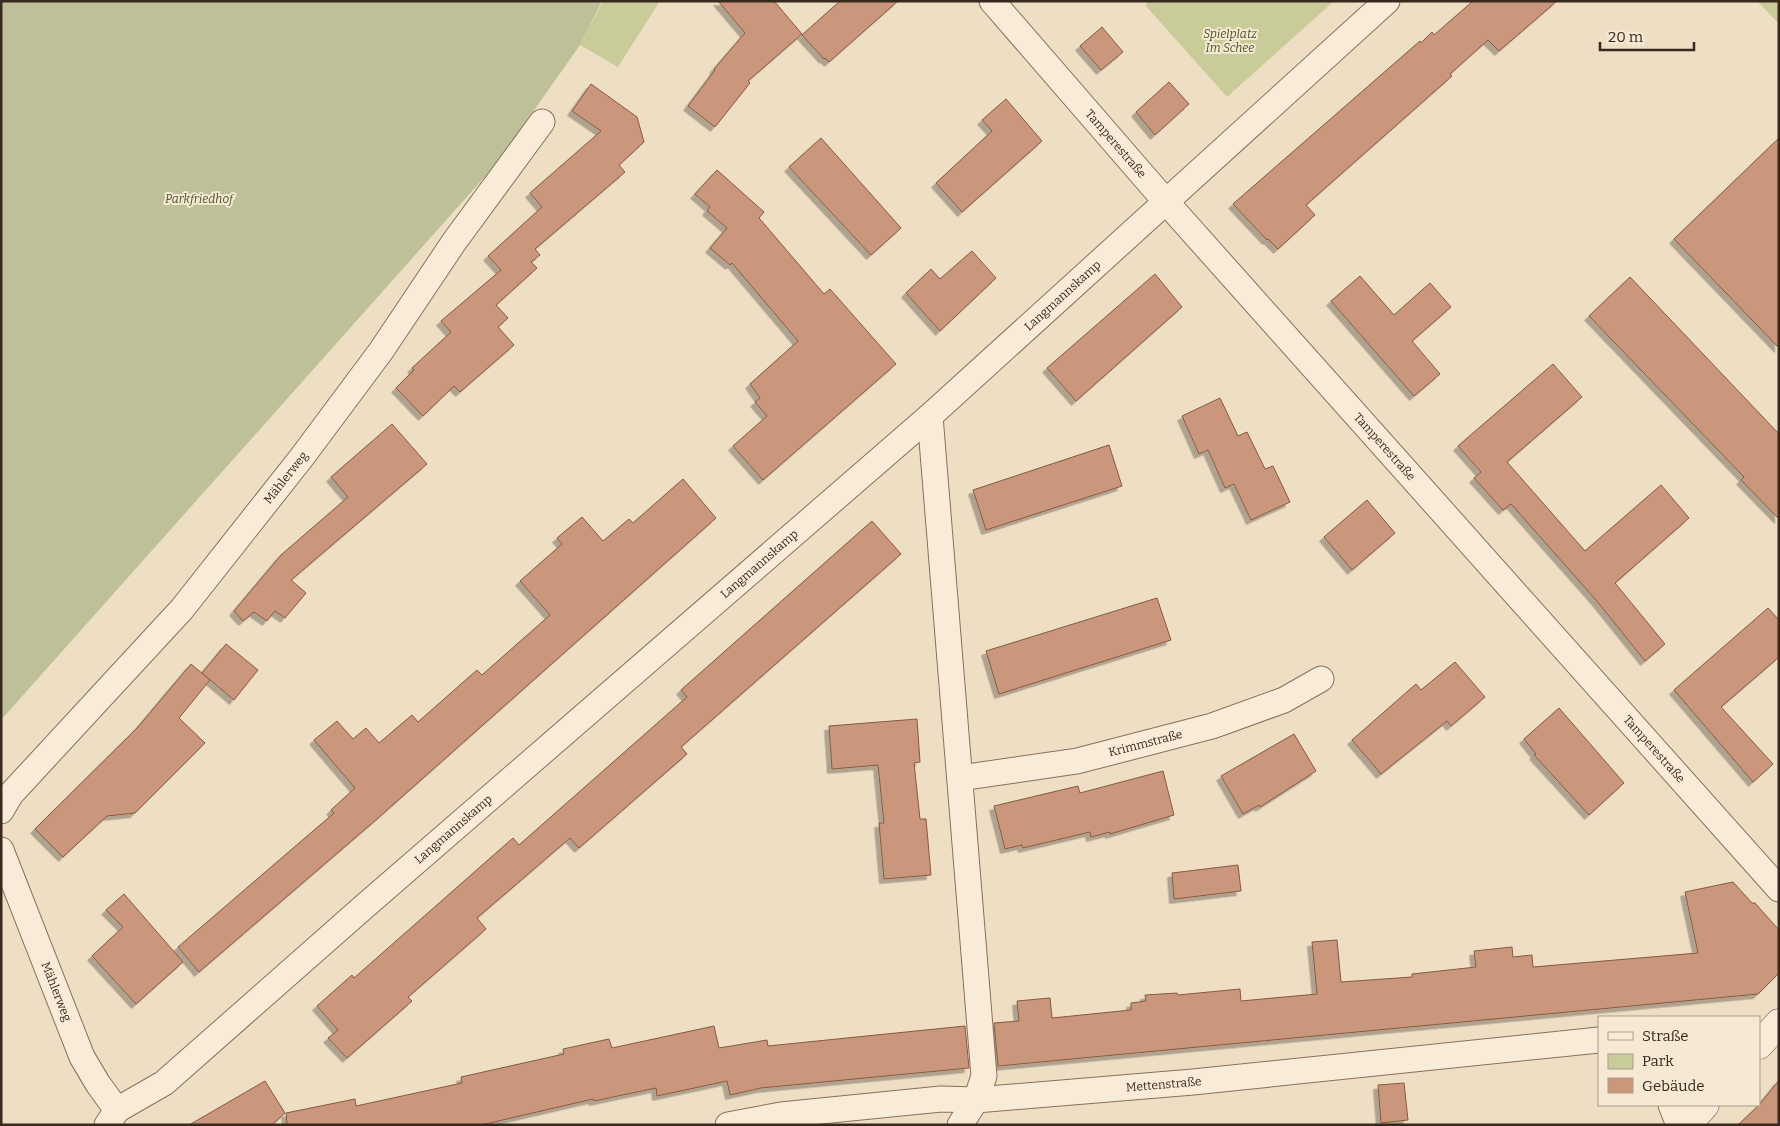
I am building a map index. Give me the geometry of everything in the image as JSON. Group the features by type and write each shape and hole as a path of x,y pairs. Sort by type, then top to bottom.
{"main road":[{"path":"1687,1125 1704,1106"}],"street":[{"name":"Tamperestraße","path":"992,1 1167,203 1779,890"},
{"name":"Langmannskamp","path":"112,1117 164,1083 930,416 1167,203 1387,1"},
{"name":"Mählerweg","path":"1,811 11,794 182,609 302,457 381,351 454,242 542,122"},
{"path":"930,416 984,1076 976,1100 960,1125"},
{"name":"Krimmstraße","path":"960,778 1077,761 1212,726 1284,700 1321,679"},
{"name":"Mählerweg","path":"1,850 82,1056 98,1084 112,1117"},
{"name":"Mettenstraße","path":"728,1125 781,1115 922,1101 976,1100 1193,1082 1598,1040"},
{"path":"1671,1106 1679,1125"}],"green space":[{"name":"Parkfriedhof","path":"1,1 602,1 580,45 497,163 1,720"},
{"path":"603,1 660,1 618,67 580,45"},
{"name":"Spielplatz Im Schee","path":"1149,1 1334,1 1227,97 1145,5"},
{"path":"1757,1 1779,1 1779,24"}],"building":[{"path":"718,1 774,1 802,34 748,81 750,83 715,127 688,106 714,69 745,33"},
{"path":"840,1 898,1 829,62 802,35"},
{"path":"1473,1 1557,1 1499,51 1488,40 1450,74 1452,76 1306,205 1315,215 1278,249 1267,240 1233,204 1420,41 1421,43 1432,32 1434,35"},
{"path":"1102,27 1123,52 1101,70 1080,46"},
{"path":"1169,82 1189,104 1155,135 1136,112"},
{"path":"591,84 637,117 644,142 619,165 625,172 535,249 540,255 531,262 537,268 496,305 508,318 498,327 514,345 460,392 454,386 423,416 396,388 414,370 412,368 451,332 441,321 501,270 488,256 542,207 530,193 601,131 572,111"},
{"path":"1006,99 1042,141 962,212 936,183 992,131 982,120"},
{"path":"821,138 901,228 871,255 789,167"},
{"path":"1779,138 1779,348 1674,239"},
{"path":"717,170 764,212 759,218 824,294 830,289 896,364 763,480 733,446 767,416 755,402 760,398 750,384 798,341 732,263 730,265 710,248 727,228 707,211 710,207 695,194"},
{"path":"972,251 996,278 940,331 906,293 931,269 940,279"},
{"path":"1155,274 1182,307 1076,401 1047,368"},
{"path":"1360,276 1394,315 1430,283 1451,307 1412,341 1440,374 1414,396 1331,301"},
{"path":"1630,277 1779,434 1779,519 1741,480 1744,477 1589,316"},
{"path":"1553,364 1582,397 1507,462 1585,551 1661,485 1689,518 1615,583 1665,644 1645,661 1596,600 1511,504 1503,510 1474,478 1481,472 1458,446"},
{"path":"1220,398 1238,436 1247,432 1265,469 1273,466 1290,502 1251,520 1234,484 1225,488 1208,450 1199,454 1182,416"},
{"path":"392,424 427,464 291,580 306,593 285,618 275,611 267,621 254,612 243,621 234,611 281,555 348,497 331,477"},
{"path":"1109,445 1122,486 986,530 973,490"},
{"path":"683,479 716,518 377,819 199,972 178,947 334,813 331,810 355,788 314,740 337,721 353,739 366,728 379,743 412,715 418,722 477,670 482,675 550,615 520,581 562,544 557,538 582,517 603,541 629,519 633,523"},
{"path":"1367,500 1395,533 1352,570 1324,537"},
{"path":"872,521 901,554 681,747 687,754 579,848 570,838 477,918 486,929 408,997 412,1001 347,1058 328,1038 338,1030 317,1006 352,975 354,978 513,838 519,845 687,697 681,690"},
{"path":"1157,598 1171,640 999,694 986,651"},
{"path":"1768,608 1779,620 1779,657 1721,707 1773,764 1753,782 1674,690"},
{"path":"226,644 258,670 234,700 202,673"},
{"path":"1455,662 1485,697 1451,726 1447,721 1381,774 1352,740 1416,684 1421,690"},
{"path":"191,664 210,680 179,718 205,743 135,813 107,816 63,857 35,829 138,727"},
{"path":"1559,708 1624,783 1589,815 1534,755 1536,754 1524,739"},
{"path":"917,719 920,762 914,763 920,819 926,819 931,875 884,879 879,823 884,823 878,765 832,769 829,726"},
{"path":"1294,734 1316,771 1260,807 1259,805 1243,814 1221,776"},
{"path":"1163,771 1174,815 1110,834 1110,832 1091,837 1090,832 1023,848 1022,845 1005,849 994,806 1078,786 1080,793"},
{"path":"1238,865 1241,891 1174,899 1172,873"},
{"path":"1733,882 1779,930 1779,973 1758,994 998,1066 994,1023 1019,1021 1017,1001 1050,998 1052,1018 1131,1010 1131,1003 1146,1001 1145,995 1177,993 1178,995 1240,989 1241,1001 1317,994 1312,942 1337,940 1341,982 1412,977 1412,974 1476,967 1474,951 1512,947 1513,957 1532,955 1533,967 1698,953 1685,892"},
{"path":"124,894 183,962 136,1004 92,956 123,927 106,910"},
{"path":"714,1026 719,1048 767,1040 768,1046 965,1026 969,1068 761,1088 730,1095 727,1081 657,1096 656,1088 594,1101 593,1099 481,1125 287,1125 286,1113 355,1099 356,1106 462,1083 461,1077 564,1054 563,1049 609,1039 612,1048"},
{"path":"1779,1080 1779,1125 1738,1125 1760,1106"},
{"path":"265,1081 285,1113 272,1125 189,1125"},
{"path":"1404,1083 1408,1120 1381,1123 1378,1085"}]}
